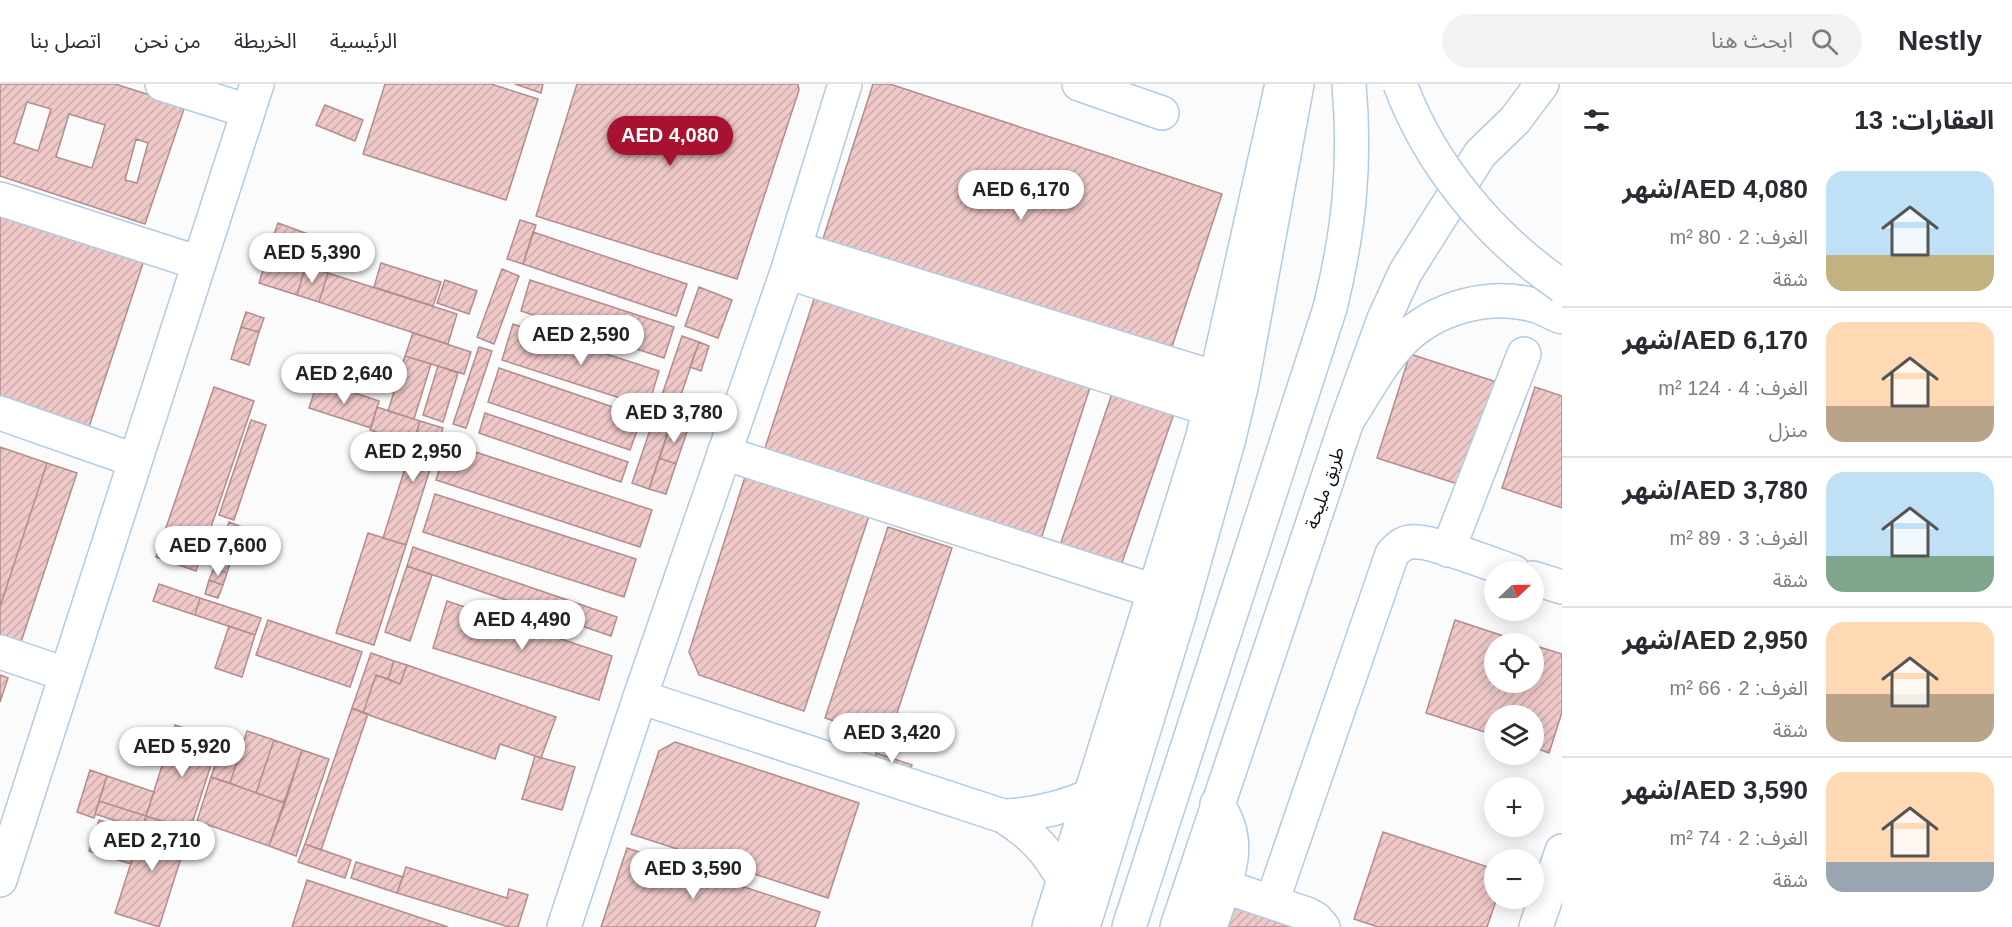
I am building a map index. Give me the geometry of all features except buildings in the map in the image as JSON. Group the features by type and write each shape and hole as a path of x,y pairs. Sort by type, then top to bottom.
{"main road":[{"path":"0,878 253,98 162,84"},
{"path":"564,927 639,697 791,260 845,84"},
{"path":"1079,84 1162,113"},
{"path":"1049,927 1195,464 1282,84"},
{"path":"1083,927 1178,619 1229,438 1242,383 1297,84"},
{"path":"1129,927 1330,308 1341,265 1348,220 1352,141 1349,84"},
{"path":"1400,84 1422,130 1452,180 1476,210 1512,248 1562,286"},
{"path":"1480,154 1519,84"},
{"name":"طريق مليحة","path":"1177,927 1347,421 1384,319 1405,273 1480,154 1515,120 1542,84"},
{"path":"0,199 199,263"},
{"path":"791,260 1213,393"},
{"path":"1347,421 1402,341 1424,323 1450,310 1479,302 1508,301 1536,306 1562,317"},
{"path":"1448,550 1524,354"},
{"path":"0,413 132,468"},
{"path":"0,434 132,468"},
{"path":"724,453 1154,591"},
{"path":"1272,902 1392,554 1397,547 1413,541 1484,562"},
{"path":"1544,581 1562,587"},
{"path":"0,652 64,680"},
{"path":"0,666 64,680"},
{"path":"639,697 1003,816 1023,827 1040,843 1064,881"},
{"path":"1003,816 1049,811 1092,795"},
{"path":"1210,927 1232,858 1234,843 1226,815 1217,804"},
{"path":"1536,927 1559,869"},
{"path":"1223,886 1307,914 1323,927"}]}
